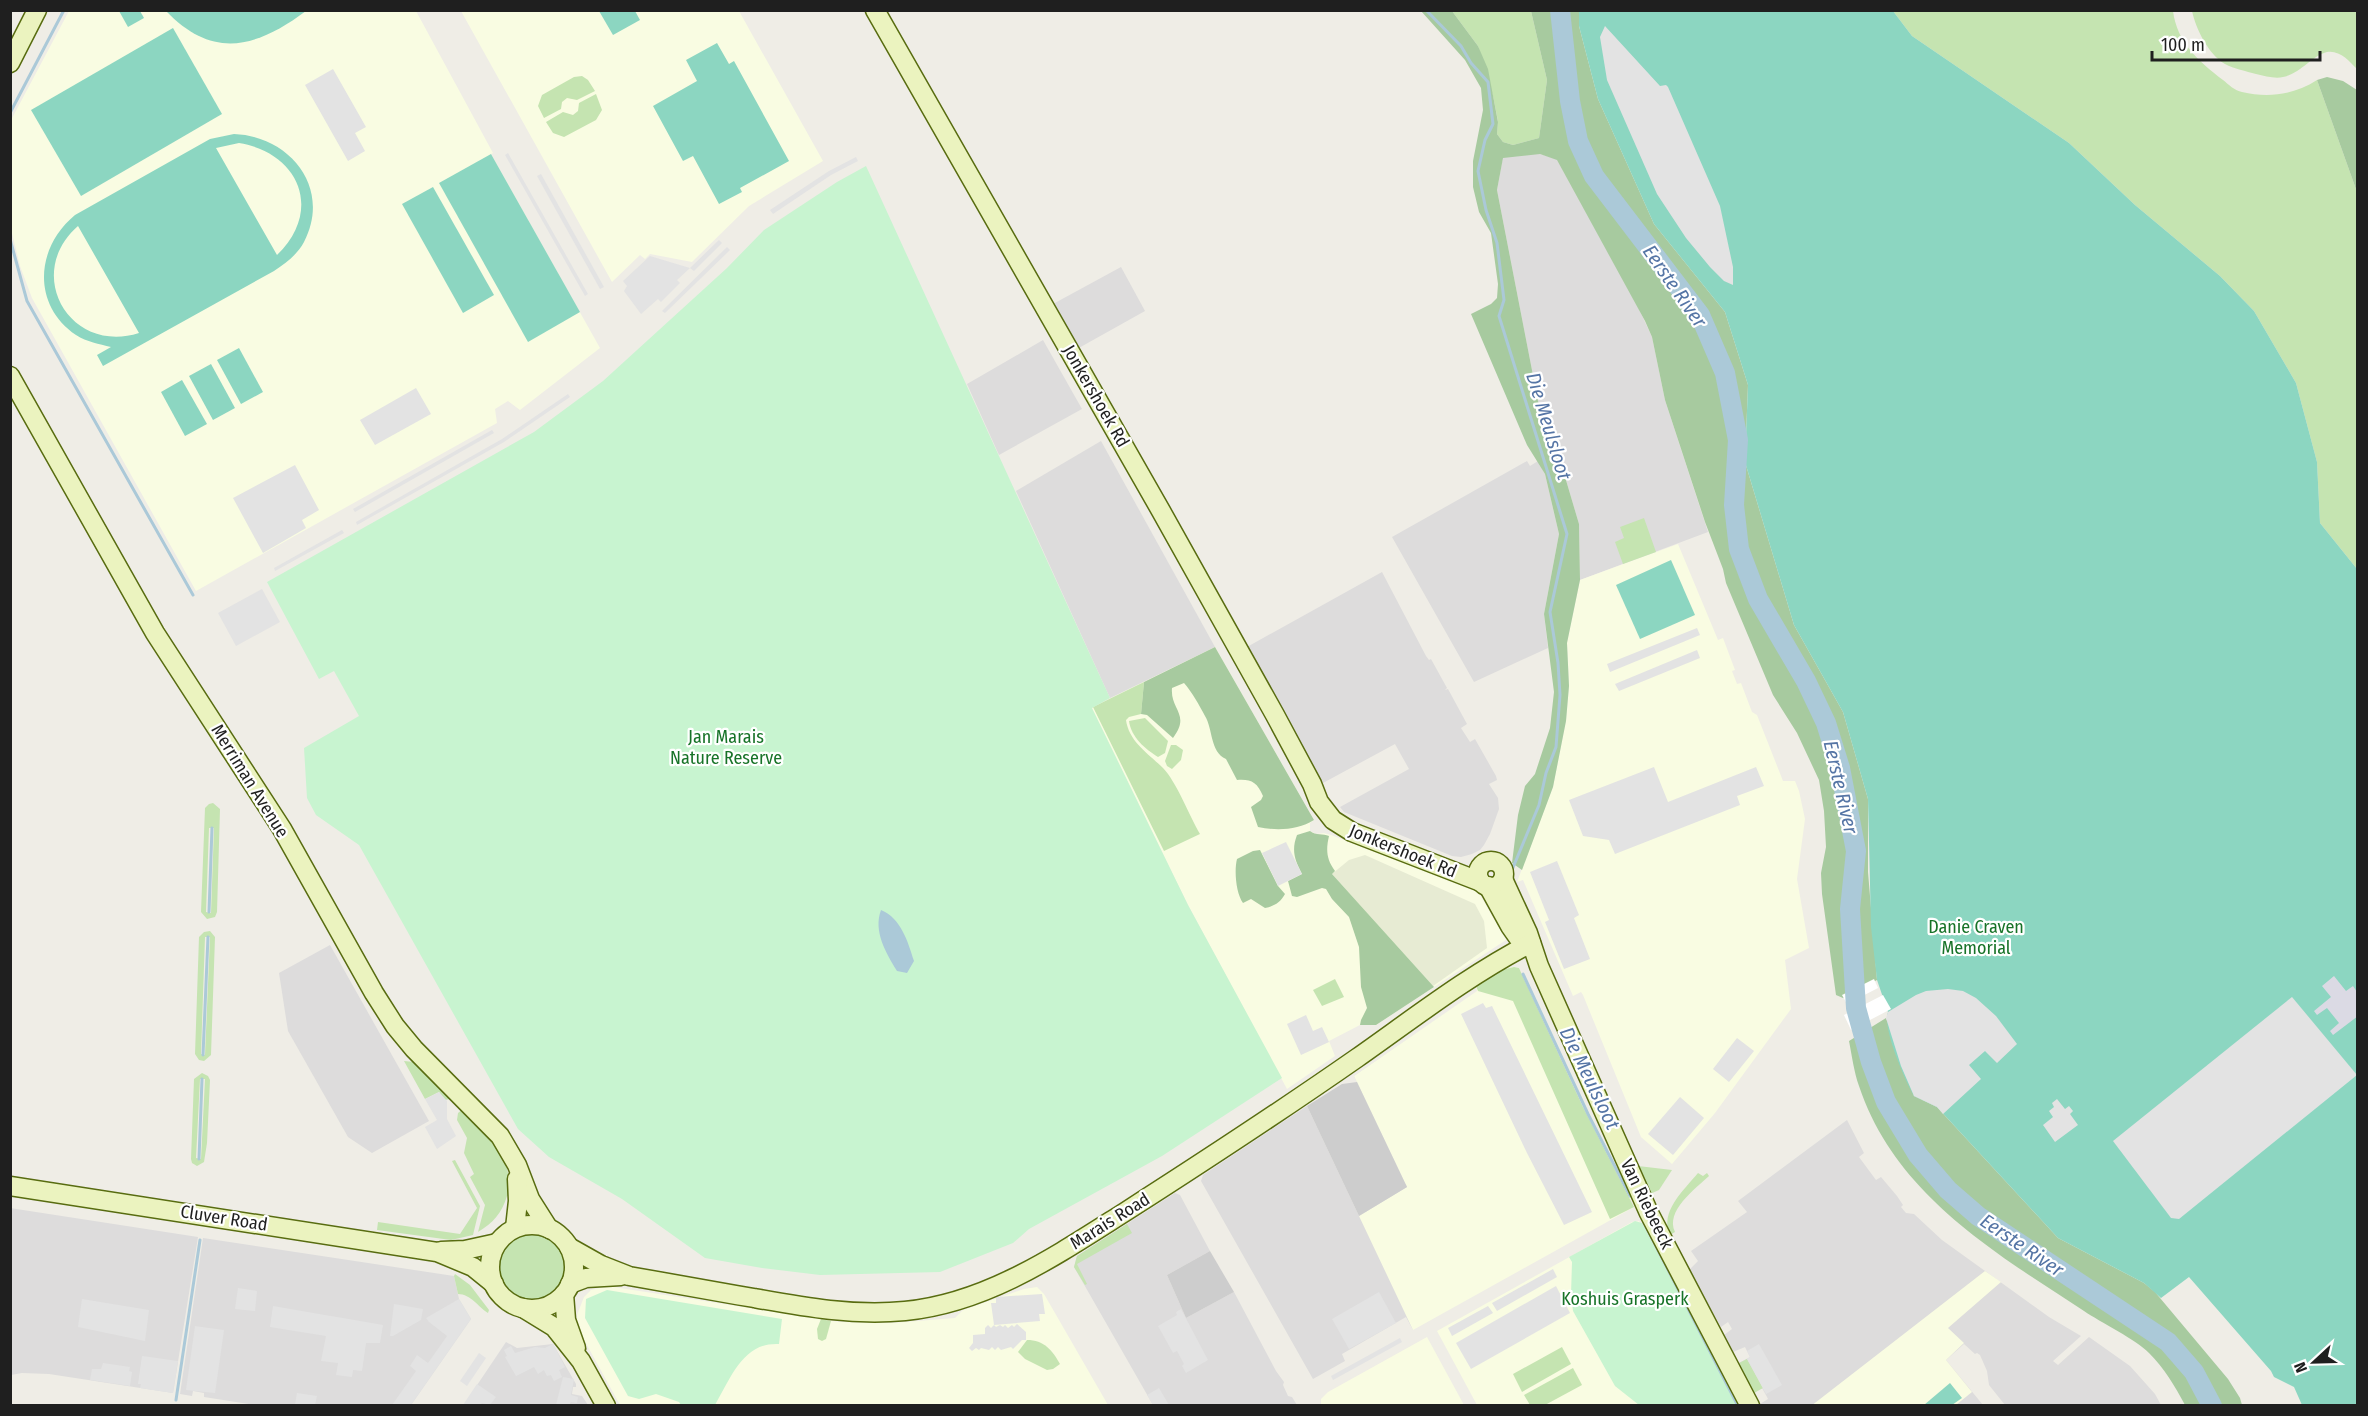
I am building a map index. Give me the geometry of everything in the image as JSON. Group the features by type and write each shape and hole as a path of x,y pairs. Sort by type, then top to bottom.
{"street":[{"path":"10,63 37,10"},
{"name":"Jonkershoek Rd","path":"875,10 1156,501 1312,784 1319,802 1333,820 1365,838 1488,879"},
{"name":"Merriman Avenue","path":"10,376 155,633 282,830 379,1002 414,1049 500,1136 517,1165 530,1199 549,1228"},
{"name":"Van Riebeeck","path":"1488,879 1510,926 1528,945 1539,966 1649,1213 1750,1406"},
{"name":"Marais Road","path":"567,1289 600,1276 629,1276 814,1309 862,1313 906,1311 942,1305 987,1289 1046,1261 1181,1176 1461,985 1528,945"},
{"name":"Merriman Avenue","path":"515,1228 518,1201 517,1165"},
{"name":"Cluver Road","path":"10,1186 437,1252 465,1250 497,1243"},
{"path":"581,1361 554,1327 505,1299 494,1284 490,1267 497,1243 515,1228 532,1225 549,1228 563,1239 568,1247 574,1265 567,1289 566,1320 581,1361 606,1406"},
{"name":"Marais Road","path":"568,1247 629,1276"},
{"name":"Cluver Road","path":"437,1252 473,1267 494,1284"},
{"path":"522,1307 540,1308 549,1305 567,1289"}],"shaded area":[{"path":"69,11 416,11 493,153 491,154 600,348 520,410 508,401 495,409 497,423 196,591 32,298 20,266 11,229 10,122"},
{"path":"461,11 739,11 823,161 749,206 692,262 650,254 645,259 640,255 612,282"},
{"path":"1605,26 1660,86 1668,87 1720,206 1733,267 1733,285 1724,281 1710,267 1686,238 1657,194 1607,80 1600,37"},
{"path":"333,69 366,127 355,133 365,151 348,161 305,85"},
{"path":"508,153 588,294 585,296 505,155"},
{"path":"1540,154 1557,159 1638,307 1652,337 1665,400 1708,532 1580,580 1579,524 1563,470 1538,401 1497,190 1503,157"},
{"path":"856,157 858,161 831,175 773,214 770,210 829,171"},
{"path":"541,174 604,287 600,289 537,176"},
{"path":"719,240 722,243 694,271 690,268"},
{"path":"727,247 730,250 665,313 662,311"},
{"path":"650,256 690,268 677,280 680,283 661,302 658,299 641,314 624,291 627,286 623,281"},
{"path":"1121,267 1145,311 1077,349 1053,304"},
{"path":"1043,340 1082,409 999,455 967,384"},
{"path":"416,388 431,414 375,445 360,420"},
{"path":"568,394 570,397 504,442 357,525 356,522 502,439"},
{"path":"492,430 494,433 355,512 353,509"},
{"path":"1101,441 1215,647 1110,698 1016,491"},
{"path":"1527,461 1530,466 1538,461 1545,474 1559,534 1544,614 1548,648 1474,682 1392,537"},
{"path":"295,465 319,510 302,520 306,528 263,553 233,498"},
{"path":"342,530 344,533 275,571 274,568"},
{"path":"1678,544 1718,640 1723,638 1735,670 1732,671 1737,684 1741,683 1752,712 1757,715 1783,781 1795,781 1799,791 1805,819 1797,879 1809,948 1785,960 1791,1009 1715,1113 1672,1164 1641,1137 1583,995 1581,992 1573,996 1523,880 1517,882 1553,787 1566,721 1569,686 1567,643 1580,580"},
{"path":"1382,572 1426,656 1429,660 1431,659 1447,688 1445,690 1448,689 1467,724 1461,728 1470,742 1475,739 1496,776 1497,780 1489,784 1498,798 1499,809 1484,845 1472,854 1461,857 1452,856 1344,812 1340,807 1409,769 1395,744 1323,783 1247,647"},
{"path":"262,589 280,622 236,646 218,613"},
{"path":"1697,628 1700,635 1610,672 1607,664"},
{"path":"1215,647 1314,820 1310,823 1310,831 1316,834 1331,835 1478,891 1506,940 1376,1025 1360,1025 1329,1041 1335,1056 1287,1089 1188,905 1091,708"},
{"path":"1697,650 1700,658 1619,691 1615,684"},
{"path":"1654,767 1668,802 1756,767 1764,786 1737,796 1740,805 1615,854 1609,840 1583,836 1569,800"},
{"path":"1286,842 1302,874 1278,886 1262,853"},
{"path":"1365,855 1475,904 1484,921 1487,948 1433,986 1332,874 1349,860"},
{"path":"1557,861 1579,915 1574,918 1590,959 1564,969 1545,922 1549,920 1530,872"},
{"path":"330,945 429,1121 372,1153 348,1137 288,1031 279,973"},
{"path":"1514,967 1519,968 1583,1107 1634,1207 1413,1330 1359,1216 1407,1187 1354,1076 1477,991 1476,986"},
{"path":"2334,976 2346,991 2353,986 2357,992 2358,1016 2333,1035 2330,1031 2339,1023 2327,1008 2317,1015 2314,1011 2331,997 2322,986"},
{"path":"1948,989 1963,991 1976,998 1996,1016 2017,1044 1997,1063 1985,1051 1969,1065 1981,1079 1943,1114 1937,1107 1914,1096 1901,1066 1886,1018 1888,1012 1916,995 1926,991"},
{"path":"1478,991 1413,1330 1406,1317 1342,1354 1345,1361 1313,1379 1201,1181 1203,1175 1307,1106 1359,1216 1407,1183 1354,1076"},
{"path":"2292,997 2357,1075 2179,1219 2171,1218 2113,1141"},
{"path":"1483,1003 1486,1008 1492,1006 1592,1212 1564,1225 1461,1014"},
{"path":"1306,1015 1313,1031 1322,1027 1329,1042 1301,1055 1287,1024"},
{"path":"1737,1038 1754,1051 1729,1082 1713,1069"},
{"path":"1357,1082 1407,1187 1359,1216 1307,1106 1342,1084"},
{"path":"439,1092 447,1101 447,1119 456,1136 437,1149 425,1127 437,1120 425,1099"},
{"path":"1680,1097 1704,1118 1673,1155 1648,1134"},
{"path":"2057,1099 2065,1109 2069,1106 2073,1111 2070,1114 2078,1125 2055,1142 2043,1125 2053,1117 2049,1111 2054,1107 2052,1103"},
{"path":"1847,1120 1864,1153 1859,1157 1876,1180 1881,1177 1897,1196 1906,1213 1914,1214 1942,1240 2049,1317 2081,1336 2053,1361 2058,1365 2089,1337 2130,1366 2155,1394 2161,1405 2005,1405 1989,1385 1987,1371 1980,1355 1975,1354 1964,1344 1946,1360 1983,1405 1761,1405 1768,1399 1767,1397 1762,1388 1754,1393 1739,1363 1750,1357 1745,1347 1733,1352 1724,1335 1732,1329 1728,1322 1721,1327 1689,1270 1698,1261 1691,1251 1747,1212 1738,1201"},
{"path":"1175,1193 1180,1195 1210,1251 1167,1275 1186,1318 1234,1292 1284,1382 1288,1396 1292,1397 1297,1405 1153,1405 1074,1267 1077,1256"},
{"path":"10,1208 198,1237 173,1393 49,1374 11,1375"},
{"path":"1639,1221 1737,1405 1477,1405 1437,1331 1632,1222"},
{"path":"203,1238 454,1276 459,1299 471,1319 411,1405 255,1405 204,1397 204,1393 193,1391 192,1396 180,1394"},
{"path":"1210,1251 1234,1292 1186,1318 1167,1275"},
{"path":"1553,1269 1557,1277 1497,1311 1492,1303"},
{"path":"1985,1271 2001,1282 1948,1328 1964,1343 1946,1360 1972,1392 1956,1405 1811,1406"},
{"path":"607,1286 839,1322 892,1323 955,1318 963,1310 1024,1289 1037,1287 1044,1294 1108,1405 620,1405 577,1327 577,1315 584,1297 591,1290"},
{"path":"1556,1286 1570,1313 1471,1369 1456,1343"},
{"path":"238,1288 257,1291 255,1311 235,1309"},
{"path":"1379,1292 1396,1323 1349,1349 1332,1319"},
{"path":"1042,1294 1045,1314 1039,1314 1040,1321 994,1325 991,1303 996,1303 996,1297"},
{"path":"82,1299 149,1310 145,1341 78,1327"},
{"path":"459,1299 471,1319 411,1405 392,1405 416,1371 410,1366 417,1355 428,1363 447,1336 426,1318"},
{"path":"394,1304 423,1309 421,1320 390,1336"},
{"path":"273,1306 383,1325 380,1343 366,1343 362,1371 353,1370 352,1377 336,1375 338,1363 321,1361 326,1336 270,1327"},
{"path":"1488,1306 1493,1313 1452,1336 1448,1328"},
{"path":"1181,1309 1208,1360 1186,1373 1177,1351 1173,1353 1158,1326 1177,1315 1176,1312"},
{"path":"1017,1324 1026,1332 1026,1340 1022,1340 1013,1349 1011,1347 1001,1350 998,1347 995,1350 992,1347 989,1350 976,1348 972,1351 969,1348 973,1343 973,1335 985,1334 985,1328 988,1325 991,1328 994,1325 1003,1327 1005,1325 1008,1328"},
{"path":"195,1326 224,1330 215,1393 186,1390"},
{"path":"1427,1337 1464,1405 1321,1405 1321,1399 1328,1392"},
{"path":"1400,1338 1402,1342 1333,1380 1331,1376"},
{"path":"506,1342 517,1348 553,1344 576,1384 572,1394 582,1396 588,1405 463,1406"},
{"path":"553,1344 565,1367 559,1370 562,1377 554,1381 551,1375 547,1376 544,1370 538,1374 534,1367 516,1376 505,1357 507,1356 504,1350 511,1346 515,1353 535,1347 545,1348"},
{"path":"1759,1344 1782,1385 1766,1394 1747,1359 1750,1357 1747,1351"},
{"path":"479,1353 486,1358 467,1386 460,1381"},
{"path":"142,1356 178,1361 173,1393 140,1388 141,1384 138,1384"},
{"path":"103,1363 130,1367 129,1371 132,1372 130,1386 90,1380 92,1369 101,1369"},
{"path":"563,1377 574,1379 571,1395 578,1397 577,1403 556,1405"},
{"path":"477,1384 496,1397 490,1405 482,1403 463,1405"},
{"path":"1159,1388 1169,1405 1153,1405 1147,1395"},
{"path":"297,1393 317,1396 315,1405 295,1405"}],"green space":[{"path":"119,11 140,11 144,18 128,27"},
{"path":"166,11 306,11 270,34 235,43 218,42 201,37 183,27"},
{"path":"599,11 635,11 640,20 613,35"},
{"path":"1421,11 1452,11 1478,46 1488,69 1498,122 1497,134 1503,142 1513,145 1539,138 1547,80 1531,11 1579,11 1579,26 1598,99 1654,224 1725,312 1748,385 1745,462 1794,625 1843,712 1868,799 1868,872 1877,980 1843,998 1836,995 1822,894 1821,873 1826,847 1819,780 1797,733 1773,695 1726,583 1665,400 1652,337 1645,321 1557,160 1540,154 1503,158 1497,190 1538,401 1563,470 1579,524 1580,580 1567,643 1569,686 1566,721 1553,787 1522,870 1512,863 1518,815 1525,786 1535,774 1550,728 1554,692 1544,614 1559,534 1545,474 1527,445 1471,314 1491,304 1497,298 1498,284 1491,233 1479,212 1473,187 1473,161 1483,110 1481,88 1465,60"},
{"path":"1452,11 1531,11 1547,80 1539,138 1513,145 1503,142 1497,134 1498,121 1493,96 1478,46"},
{"name":"Danie Craven Memorial","path":"1579,11 1893,11 1912,36 2069,143 2135,205 2220,276 2254,311 2296,383 2317,462 2320,523 2357,569 2357,1405 2302,1405 2294,1387 2274,1377 2189,1277 2161,1298 2144,1283 2058,1238 1937,1107 1914,1096 1891,1041 1888,1030 1888,1012 1877,980 1871,927 1868,799 1843,712 1794,625 1745,462 1748,385 1725,312 1654,224 1598,99 1579,26"},
{"path":"1893,11 2173,11 2179,32 2190,50 2205,66 2237,90 2261,95 2281,94 2299,89 2317,80 2357,192 2357,569 2320,523 2317,462 2296,383 2254,311 2220,276 2135,205 2069,143 1912,36"},
{"path":"2192,11 2357,11 2357,69 2344,57 2332,52 2322,54 2295,72 2280,78 2232,67 2219,60 2208,48 2196,25"},
{"path":"173,28 222,114 81,196 31,110"},
{"path":"717,43 729,64 734,61 789,161 740,188 742,192 719,204 693,156 683,161 653,106 697,81 686,60"},
{"path":"582,76 588,80 595,91 577,100 567,98 562,102 561,109 544,118 538,106 542,95 574,77"},
{"path":"2327,77 2343,81 2357,90 2357,192 2317,80"},
{"path":"596,94 602,110 596,120 564,137 553,133 546,122 563,112 573,115 578,111 579,103"},
{"path":"234,134 254,137 272,144 288,155 300,168 309,185 313,203 311,222 304,242 295,255 274,271 103,366 97,355 111,347 76,335 61,322 51,308 44,275 46,259 52,243 75,215 210,139","holes":["239,143 260,149 277,159 290,171 298,186 301,203 299,220 291,238 277,255 216,148","78,226 139,333 114,337 93,332 75,321 62,306 55,287 55,266 62,245"]},
{"path":"491,154 580,312 528,342 439,183"},
{"name":"Jan Marais Nature Reserve","path":"866,166 1110,698 1092,708 1188,905 1282,1078 1162,1156 1029,1229 1013,1243 940,1272 820,1275 705,1258 622,1199 549,1157 518,1129 359,845 316,815 307,798 304,748 359,716 334,671 319,679 267,582 534,432 603,381 727,268 764,230 837,182"},
{"path":"433,187 494,295 463,313 402,204"},
{"path":"239,348 263,392 241,404 217,360"},
{"path":"211,364 235,408 213,420 189,376"},
{"path":"182,380 207,424 185,436 161,392"},
{"path":"1644,518 1656,552 1623,564 1615,542 1624,538 1620,527"},
{"path":"1671,560 1695,615 1640,639 1616,585"},
{"path":"1215,647 1314,820 1287,829 1258,827 1251,807 1261,800 1263,796 1261,791 1253,782 1237,780 1226,759 1214,746 1208,721 1184,683 1172,688 1172,695 1180,717 1178,730 1173,738 1147,715 1141,714 1144,682"},
{"path":"1144,682 1141,714 1126,720 1128,728 1140,747 1168,774 1200,834 1164,851 1093,707"},
{"path":"1145,718 1168,741 1165,753 1158,757 1139,742 1130,727 1129,721"},
{"path":"1171,745 1176,745 1183,750 1181,760 1172,769 1165,761"},
{"path":"213,803 220,809 217,912 215,917 207,919 201,912 205,808","holes":["209,828 214,828 211,913 206,912"]},
{"path":"1310,831 1329,836 1328,854 1335,871 1332,874 1434,987 1376,1025 1360,1025 1367,1008 1361,987 1359,947 1349,917 1326,889 1322,888 1297,897 1292,896 1288,881 1302,874 1295,855 1295,841 1297,835"},
{"path":"1260,850 1278,886 1285,894 1276,904 1265,908 1251,899 1243,903 1236,882 1237,859"},
{"path":"210,931 215,937 211,1055 204,1061 199,1060 195,1054 199,937 204,932","holes":["205,937 210,937 205,1055 201,1054"]},
{"path":"1519,968 1583,1107 1634,1207 1610,1219 1513,1001 1478,991 1476,986 1501,970"},
{"path":"1335,979 1344,997 1322,1006 1313,990"},
{"path":"1886,1018 1914,1096 1937,1107 2058,1238 2144,1283 2155,1292 2228,1379 2242,1405 2185,1405 2164,1371 2143,1348 2016,1266 1951,1217 1922,1189 1897,1158 1875,1124 1854,1070 1849,1041"},
{"path":"404,1061 414,1062 450,1099 445,1100 439,1092 425,1099"},
{"path":"202,1073 210,1080 207,1143 204,1162 197,1166 192,1163 191,1159 194,1079","holes":["200,1079 205,1079 201,1159 196,1158"]},
{"path":"463,1109 498,1147 510,1183 510,1197 507,1196 496,1217 478,1232 485,1205 470,1177 474,1174 464,1153 467,1138 457,1120 458,1113"},
{"path":"455,1160 480,1206 473,1235 451,1240 377,1230 378,1222 460,1234 477,1208 452,1161"},
{"path":"1638,1166 1672,1170 1659,1190 1650,1194"},
{"path":"1698,1173 1703,1176 1707,1173 1709,1176 1689,1194 1678,1208 1673,1224 1675,1232 1670,1235 1667,1226 1670,1210"},
{"name":"Koshuis Grasperk","path":"1635,1221 1642,1223 1737,1405 1639,1405 1615,1386 1573,1311 1572,1262 1569,1257"},
{"path":"1127,1224 1132,1233 1077,1264 1087,1284 1085,1285 1074,1267 1077,1256"},
{"path":"532,1230 546,1233 558,1240 565,1252 568,1266 565,1280 558,1292 546,1299 532,1302 518,1299 506,1292 499,1280 496,1266 499,1252 506,1240 518,1233"},
{"path":"455,1274 470,1285 489,1310 488,1313 471,1298 458,1294"},
{"path":"607,1290 782,1319 779,1344 767,1345 747,1355 733,1373 715,1405 681,1405 679,1402 656,1394 639,1399 628,1396 585,1318 586,1299"},
{"path":"821,1319 831,1321 826,1339 822,1341 818,1339 817,1329"},
{"path":"1027,1340 1033,1340 1047,1347 1060,1364 1047,1370 1025,1359 1018,1352"},
{"path":"1562,1347 1571,1364 1522,1392 1513,1374"},
{"path":"1747,1359 1763,1388 1754,1393 1739,1363"},
{"path":"1573,1368 1582,1385 1545,1405 1530,1405 1524,1395"},
{"path":"1950,1383 1962,1398 1952,1405 1924,1405"}],"water":[{"path":"881,910 894,919 906,939 914,961 907,973 897,971 885,949 879,926"}],"pier":[{"path":"1874,979 1878,988 1847,1004 1842,995"},
{"path":"1883,995 1891,1009 1851,1030 1844,1015"}],"waterway":[{"path":"10,113 64,10"},
{"name":"Die Meulsloot","path":"1426,10 1461,46 1471,63 1488,82 1493,124 1485,140 1478,171 1486,210 1497,243 1504,300 1499,316 1567,534 1550,612 1558,663 1560,695 1556,747 1546,773 1539,805 1512,870"},
{"name":"Eerste River","path":"1560,10 1570,101 1578,141 1594,176 1700,315 1725,373 1738,440 1734,505 1739,549 1758,599 1806,681 1826,723 1840,768 1856,851 1850,909 1856,1008 1871,1062 1886,1102 1918,1155 1948,1190 1978,1216 2168,1342 2194,1372 2212,1406"},
{"path":"10,239 27,301 193,595"},
{"path":"209,912 212,828"},
{"path":"203,1055 208,937"},
{"name":"Die Meulsloot","path":"1523,974 1588,1114 1630,1196"},
{"path":"199,1159 202,1079"},
{"name":"Die Meulsloot","path":"1644,1223 1738,1406"},
{"path":"176,1400 200,1240"}]}
